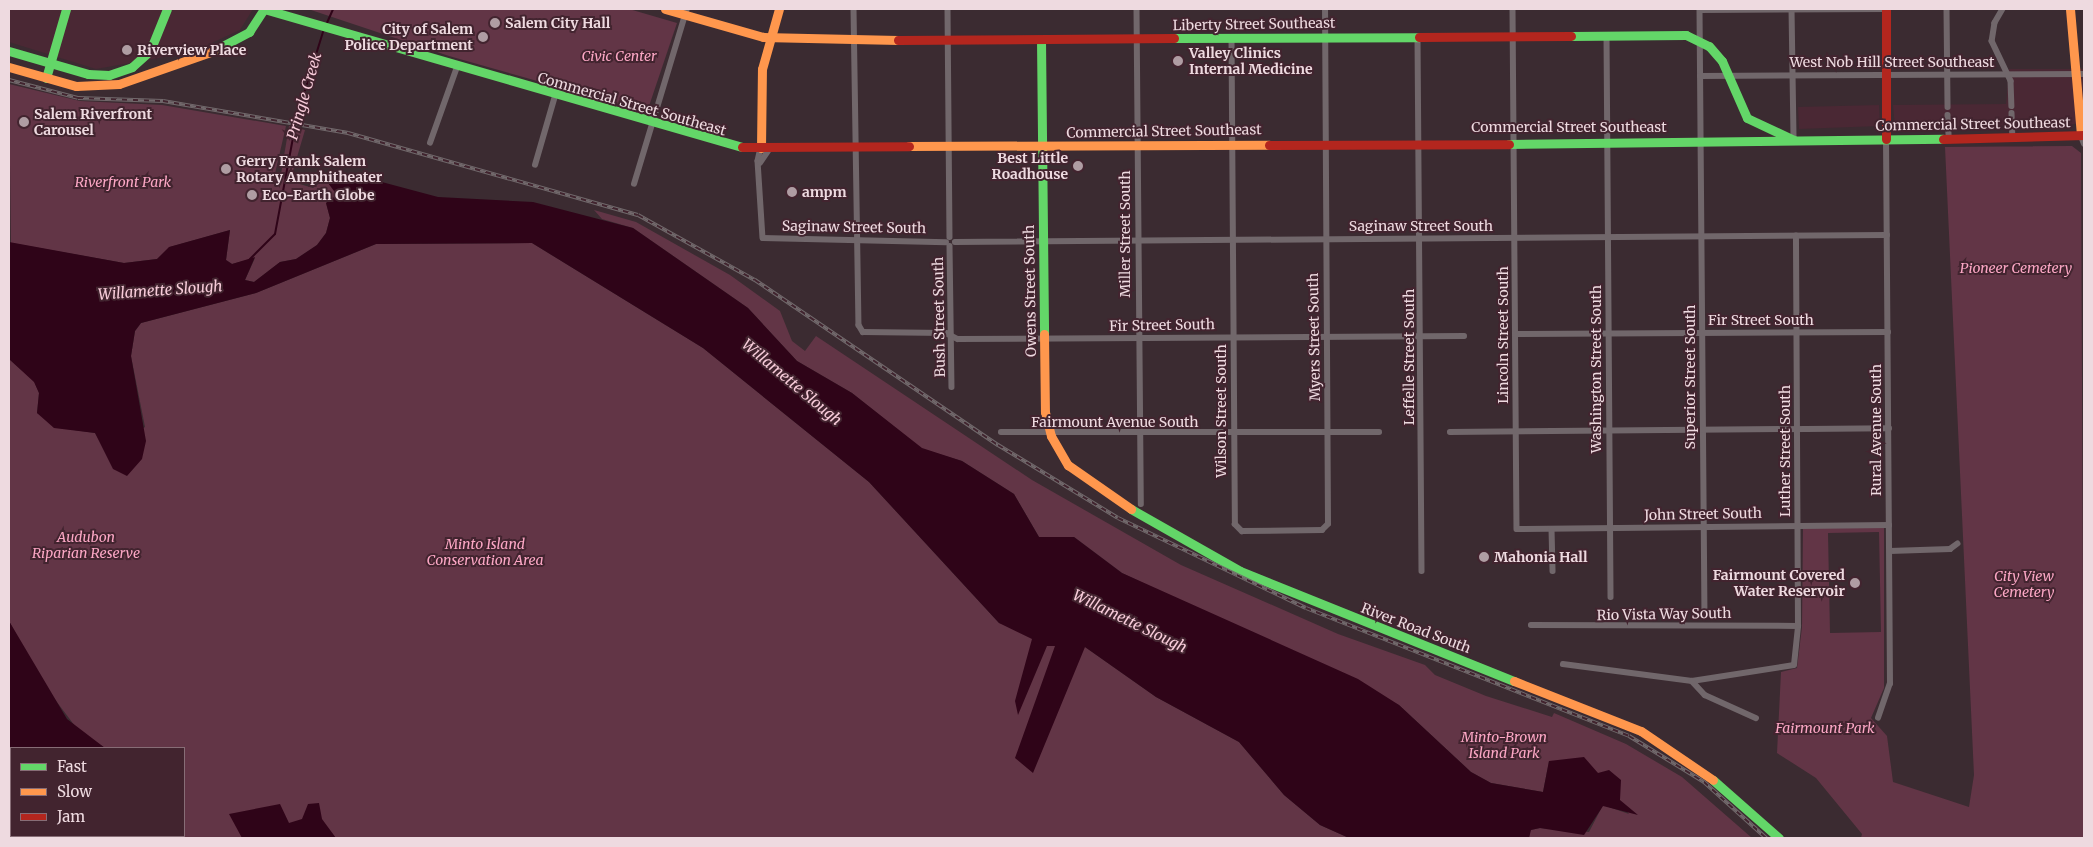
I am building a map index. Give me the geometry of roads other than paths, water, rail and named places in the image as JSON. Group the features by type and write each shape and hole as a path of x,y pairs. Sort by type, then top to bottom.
{"main road":[{"path":"46,78 66,9"},
{"path":"9,51 99,76 132,67 150,51 167,9"},
{"path":"9,67 46,78 103,87 220,50 238,41 259,19 264,9"},
{"name":"Commercial Street Southeast","path":"264,9 353,34 719,145 766,148 857,148 1514,141 1886,140 1948,136 2083,138"},
{"name":"Liberty Street Southeast","path":"665,9 686,12 770,38 855,41 1607,35 1686,35 1700,40"},
{"path":"766,148 762,69 779,9"},
{"path":"1886,9 1886,140"},
{"path":"2070,9 2074,74 2083,138"},
{"path":"259,19 278,13"},
{"name":"Owens Street South","path":"1041,40 1044,339 1046,412 1051,436"},
{"path":"1700,40 1714,50 1747,118 1794,140"},
{"name":"River Road South","path":"1051,436 1064,459 1085,479 1165,532 1286,592 1641,731 1707,774 1779,838"}],"street":[{"path":"854,9 859,240"},
{"name":"Bush Street South","path":"948,9 952,388"},
{"name":"Miller Street South","path":"1137,9 1138,338 1141,504"},
{"name":"Myers Street South","path":"1236,528 1325,529 1328,433 1325,9"},
{"name":"Lincoln Street South","path":"1513,9 1517,529"},
{"path":"1792,9 1794,140"},
{"path":"1700,10 1886,9"},
{"path":"1947,9 1948,108"},
{"path":"2004,9 1995,23 1992,41 2007,75 2012,106"},
{"name":"Superior Street South","path":"1700,10 1705,613"},
{"path":"634,184 686,12"},
{"name":"Washington Street South","path":"1607,35 1611,597"},
{"name":"Leffelle Street South","path":"1418,37 1422,571"},
{"name":"Wilson Street South","path":"1232,38 1232,240 1236,528"},
{"path":"430,143 457,67"},
{"name":"West Nob Hill Street Southeast","path":"1700,76 2084,74"},
{"path":"535,165 555,96"},
{"path":"2012,114 2014,136"},
{"path":"1948,115 1948,136"},
{"name":"Rural Avenue South","path":"1878,718 1890,684 1886,140"},
{"name":"Saginaw Street South","path":"766,148 760,163 761,237 950,242 1887,235"},
{"name":"Luther Street South","path":"1692,681 1794,665 1798,626 1796,236"},
{"name":"Fir Street South","path":"859,240 862,331 1044,339 1464,336"},
{"name":"Fir Street South","path":"1515,334 1888,332"},
{"path":"1450,432 1889,428"},
{"name":"Fairmount Avenue South","path":"1001,432 1051,436 1379,432"},
{"name":"John Street South","path":"1517,529 1889,524"},
{"path":"1552,529 1553,571"},
{"path":"1890,550 1950,550 1957,544"},
{"name":"Rio Vista Way South","path":"1531,624 1798,626"},
{"path":"1562,664 1692,681 1705,695 1756,718"}],"water":[{"name":"Willamette Slough","path":"363,177 438,197 533,202 633,228 748,308 797,361 852,393 922,448 962,461 1014,494 1039,537 1074,537 1122,573 1358,679 1399,705 1471,772 1491,783 1543,792 1549,761 1584,757 1598,773 1609,770 1621,780 1620,800 1638,815 1603,806 1584,835 1540,828 1531,830 1529,838 1349,838 1320,825 1284,795 1239,742 1156,697 1085,647 1033,773 1015,758 1055,646 1047,646 1018,715 1015,701 1032,639 999,623 869,482 703,348 532,243 376,244 256,293 141,323 135,331 131,356 146,441 142,459 127,476 113,469 95,433 54,428 37,413 39,393 34,382 9,359 9,242 124,263 157,259 169,247 230,230 226,260 232,264 255,257 245,280 254,282 280,262 296,259 317,245 326,233 330,218 326,203 337,195 325,179"},
{"path":"9,621 67,719 104,747 10,747 10,837 149,838 9,838"},
{"path":"319,803 322,819 336,838 242,838 229,814 280,804 289,823 302,819 308,804"}],"waterway":[{"name":"Pringle Creek","path":"326,25 333,9"},
{"name":"Pringle Creek","path":"250,259 275,234 297,116 324,29"}],"railway":[{"path":"9,80 78,98 163,101 348,133 638,215 755,280 998,445 1118,518 1306,608 1629,736 1704,782 1766,838"}],"place":[{"name":"Salem City Hall","path":"495,23"},
{"name":"City of Salem Police Department","path":"483,37"},
{"name":"Riverview Place","path":"127,50"},
{"name":"Valley Clinics Internal Medicine","path":"1178,61"},
{"name":"Salem Riverfront Carousel","path":"24,122"},
{"name":"Best Little Roadhouse","path":"1078,166"},
{"name":"Gerry Frank Salem Rotary Amphitheater","path":"226,169"},
{"name":"ampm","path":"792,192"},
{"name":"Eco-Earth Globe","path":"252,195"},
{"name":"Mahonia Hall","path":"1484,557"},
{"name":"Fairmount Covered Water Reservoir","path":"1855,583"}],"park label":[{"name":"Civic Center","path":"619,56"},
{"name":"Riverfront Park","path":"123,182"},
{"name":"Pioneer Cemetery","path":"2016,268"},
{"name":"Audubon Riparian Reserve","path":"86,546"},
{"name":"Minto Island Conservation Area","path":"485,552"},
{"name":"City View Cemetery","path":"2024,584"},
{"name":"Fairmount Park","path":"1825,728"},
{"name":"Minto-Brown Island Park","path":"1504,746"}]}
